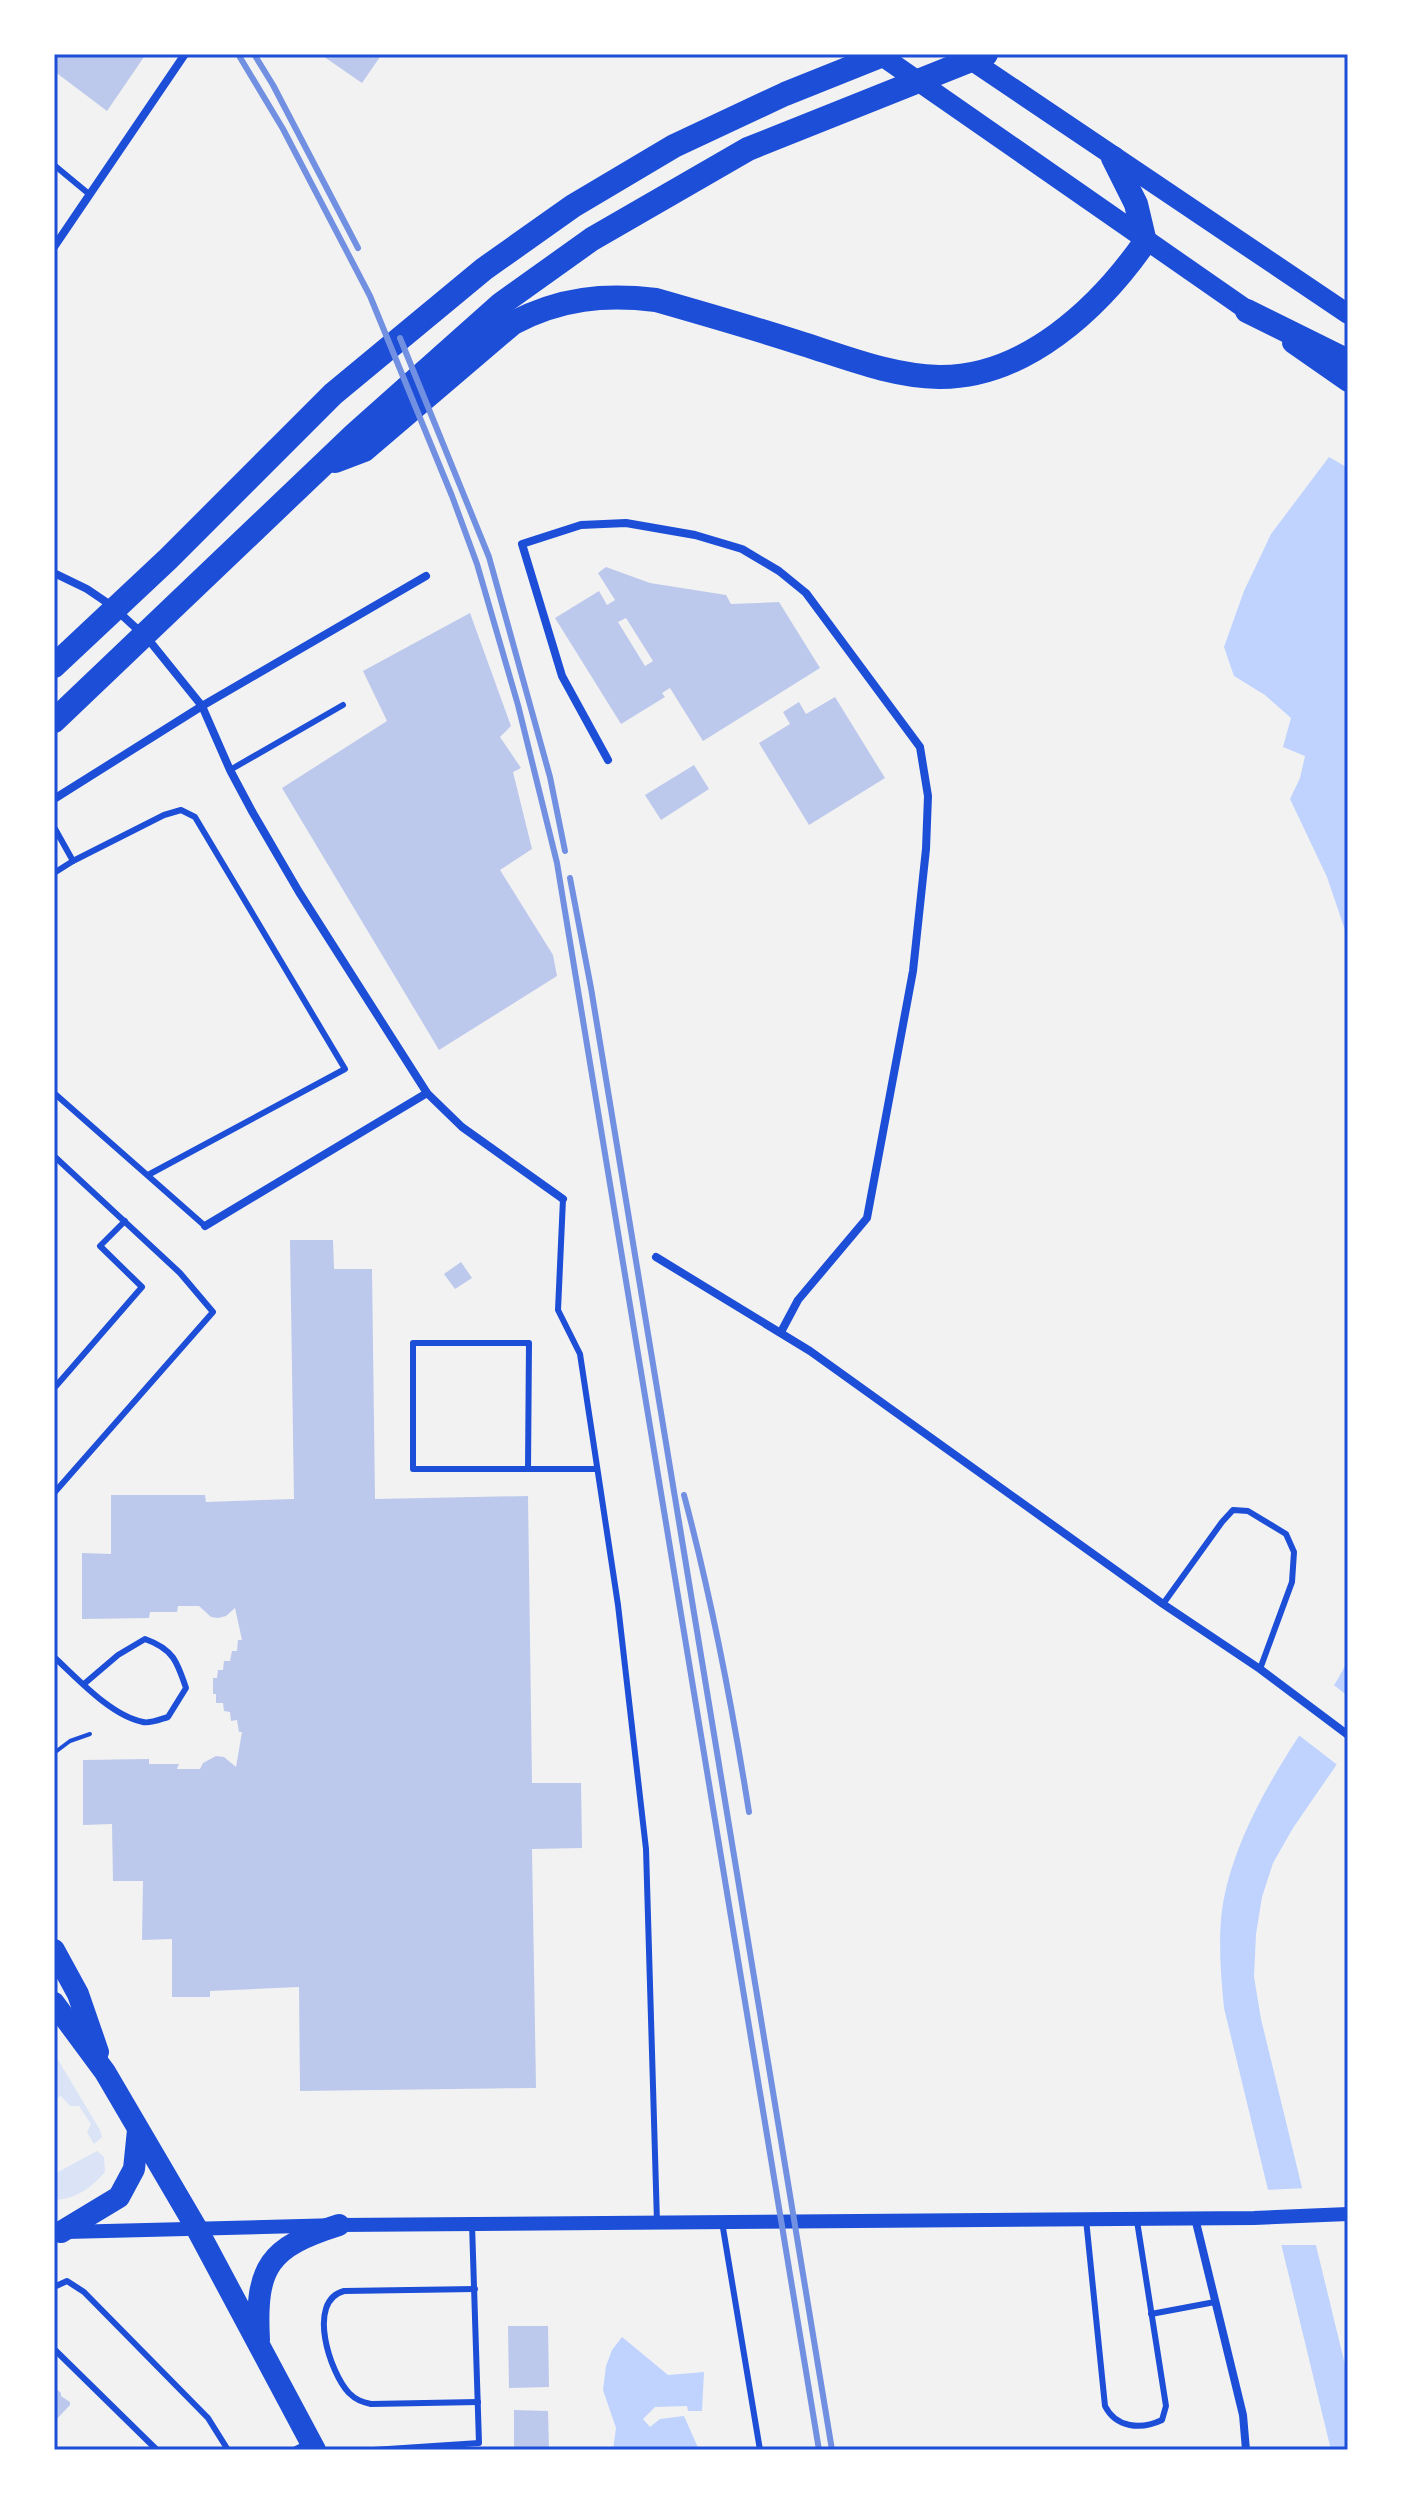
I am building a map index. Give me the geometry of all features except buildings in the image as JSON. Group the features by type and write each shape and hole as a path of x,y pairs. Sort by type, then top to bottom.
{"highway":[{"path":"63,658 168,559 333,394 484,269 573,206 674,146 785,94 882,54"},
{"path":"54,721 321,466 360,442 592,239 748,149 986,54"},
{"path":"507,314 532,313 591,297 656,300 890,371 941,377 991,369 1035,352 1075,320 1124,273 1145,242 1136,204 1113,158"},
{"path":"1247,311 1348,361"},
{"path":"54,1950 78,1994 105,2072"},
{"path":"54,2003 105,2072 197,2229 259,2345 307,2447"},
{"path":"58,2232 119,2197 134,2169 138,2130"},
{"path":"259,2345 257,2312 260,2283 271,2261 287,2246 307,2235 339,2225"}],"main road":[{"path":"882,54 1348,382"},
{"path":"962,54 1348,314"}],"street":[{"path":"54,247 185,54"},
{"path":"608,760 562,676 522,544 581,525 626,523 695,535 742,549 779,571 806,593 920,747 928,796 913,971 867,1218 798,1300 781,1332"},
{"path":"54,573 87,589 112,606 148,639 202,706 230,770 299,892 427,1093 462,1127 563,1199"},
{"path":"54,799 202,706 426,576"},
{"path":"205,1226 427,1093"},
{"path":"656,1257 781,1332 1163,1604 1260,1669 1348,1735"},
{"path":"58,2232 339,2225 1254,2218 1348,2214"},
{"path":"1195,2217 1243,2415 1246,2450"}],"lane":[{"path":"54,165 89,194"},
{"path":"230,770 343,705"},
{"path":"54,873 164,815 181,810 195,817 345,1069 148,1175"},
{"path":"54,827 73,861"},
{"path":"54,1093 205,1226"},
{"path":"54,1156 180,1273 213,1312 54,1493"},
{"path":"563,1199 558,1310 580,1354 618,1605 646,1849 657,2222"},
{"path":"54,1385 142,1287 100,1246 125,1221"},
{"path":"528,1469 529,1343 413,1343 413,1469 528,1469 597,1469"},
{"path":"1163,1604 1233,1510 1248,1511 1286,1534 1294,1552 1292,1582 1260,1669"},
{"path":"54,1657 84,1684 110,1707 144,1723 168,1717 186,1688 177,1660 163,1645 145,1639 118,1655 84,1684"},
{"path":"1086,2218 1105,2406 1111,2418 1122,2425 1151,2425 1162,2420 1166,2406 1136,2218"},
{"path":"722,2222 760,2450"},
{"path":"373,2450 479,2443 472,2224"},
{"path":"54,2287 67,2281 84,2292 208,2418 228,2450"},
{"path":"475,2289 344,2291 328,2300 323,2318 328,2350 337,2374 347,2391 358,2401 371,2404 478,2402"},
{"path":"1151,2314 1215,2302"},
{"path":"54,2349 157,2450"}],"path":[{"path":"54,1753 70,1741 90,1734"}],"shaded area":[{"path":"54,2053 100,2130 102,2137 94,2144 87,2132 91,2124 79,2106 70,2106 61,2096 54,2100"},
{"path":"97,2151 104,2157 105,2172 82,2192 54,2200 54,2174"}],"water":[{"path":"1329,457 1348,468 1348,939 1327,877 1290,799 1300,778 1305,756 1283,747 1291,718 1265,695 1234,676 1224,647 1244,591 1271,534"},
{"path":"1348,1659 1348,1748 1273,1863 1262,1897 1254,1977 1261,2019 1348,2377 1348,2450 1331,2450 1224,2008 1220,1935 1226,1888 1250,1822 1283,1761 1337,1681"},
{"path":"622,2337 668,2375 704,2372 702,2411 688,2411 687,2406 655,2407 643,2419 650,2427 660,2419 684,2416 699,2450 613,2450 616,2428 603,2390 606,2366 612,2350"}],"pier":[{"path":"1331,1683 1348,1696 1348,1755 1340,1767 1296,1733"},
{"path":"1307,2188 1321,2245 1278,2245 1265,2190"}],"railway":[{"path":"238,54 283,129 370,296 452,496 477,564 518,705 557,863 819,2450"},
{"path":"254,54 358,248"},
{"path":"400,338 489,557 550,777 565,851"},
{"path":"570,878 591,988 832,2450"},
{"path":"684,1495 721,1653 749,1812"}]}
